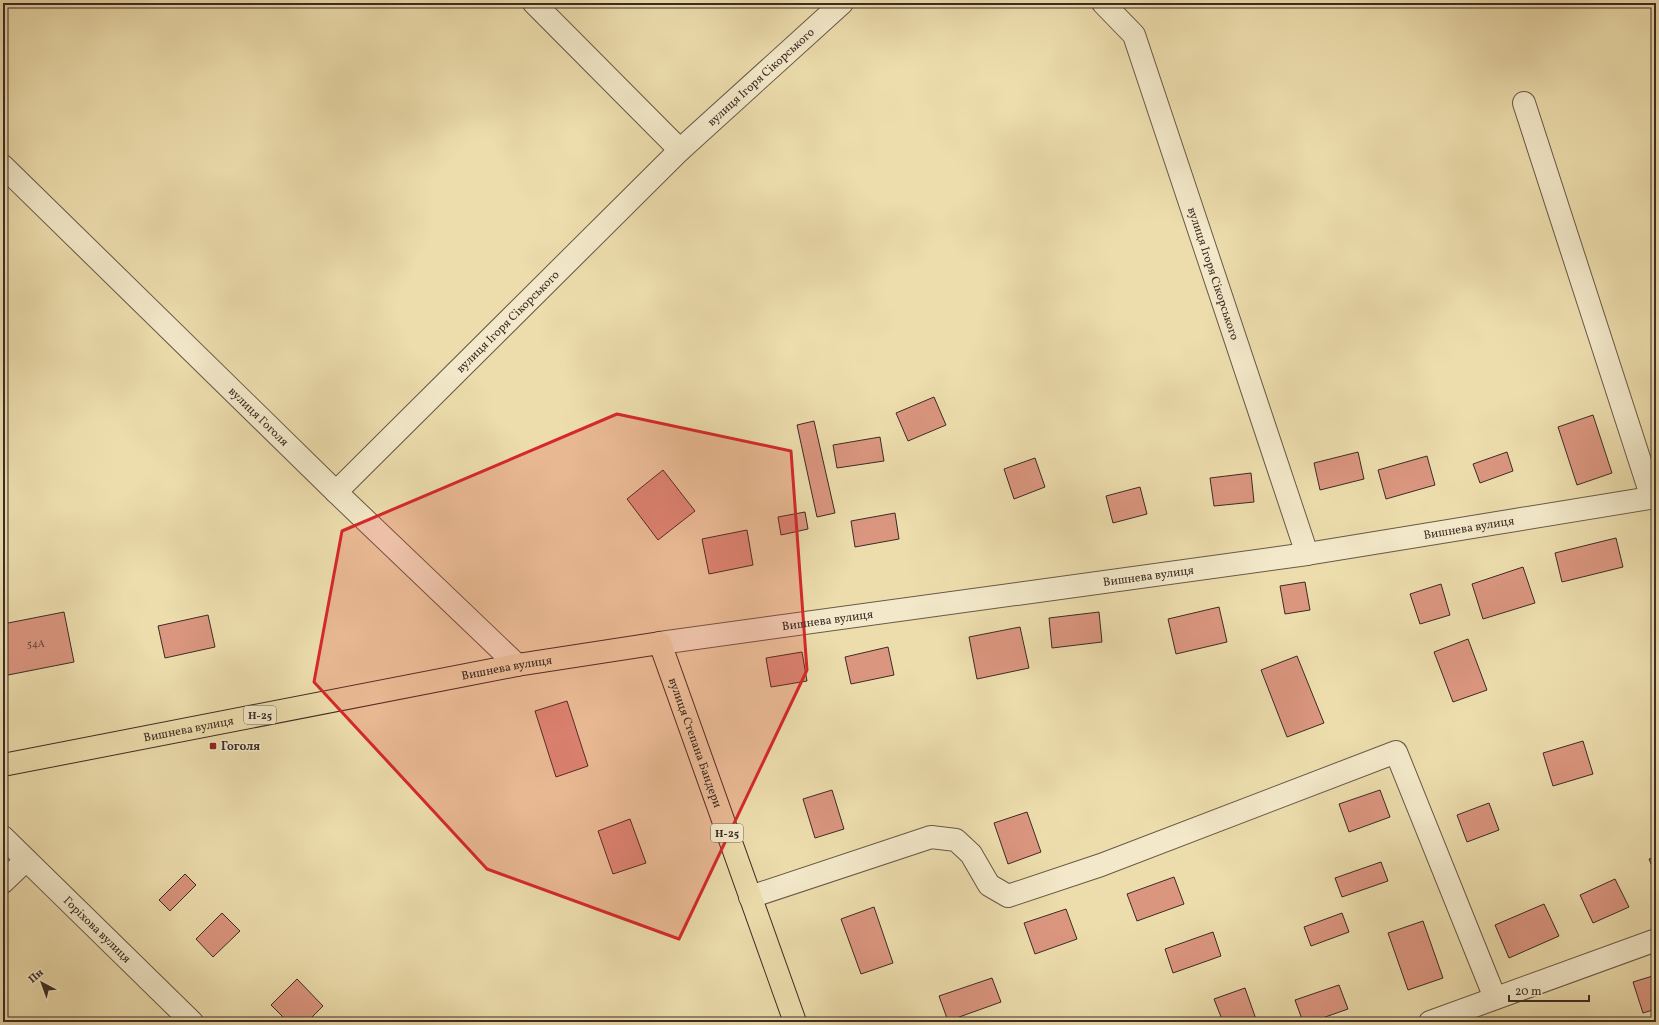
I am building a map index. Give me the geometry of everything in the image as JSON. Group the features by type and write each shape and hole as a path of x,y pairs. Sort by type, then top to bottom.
{"main road":[{"name":"Вишнева вулиця","path":"3,766 517,665 660,643"},
{"name":"вулиця Степана Бандери","path":"660,643 795,1022"}],"street":[{"path":"534,3 680,150"},
{"name":"вулиця Ігоря Сікорського","path":"336,492 680,150 842,3"},
{"name":"вулиця Ігоря Сікорського","path":"1103,3 1134,34 1307,554"},
{"path":"1524,103 1654,497"},
{"name":"вулиця Гоголя","path":"3,166 336,492 517,665"},
{"name":"Вишнева вулиця","path":"660,643 1307,554 1654,497"},
{"path":"750,897 931,837 956,840 971,854 989,885 1008,896 1101,865 1396,752 1495,998"},
{"name":"Горіхова вулиця","path":"3,837 192,1022"},
{"path":"3,882 26,860"},
{"path":"1430,1022 1656,940"}],"highlighted area":[{"path":"617,414 791,451 807,670 679,939 487,869 314,682 342,531"}],"building":[{"path":"934,397 946,425 908,441 896,413"},
{"path":"1593,415 1612,473 1577,485 1558,427"},
{"path":"814,421 835,513 817,517 797,425"},
{"path":"1656,427 1656,442 1652,428"},
{"path":"880,437 884,461 837,468 833,445"},
{"path":"1358,452 1364,479 1320,490 1314,463"},
{"path":"1507,452 1513,471 1480,483 1473,464"},
{"path":"1427,456 1435,485 1386,499 1378,470"},
{"path":"1035,458 1045,487 1014,499 1004,469"},
{"path":"663,470 695,511 658,540 627,499"},
{"path":"1251,473 1254,502 1214,506 1210,478"},
{"path":"1140,487 1147,514 1113,523 1106,496"},
{"path":"805,512 808,529 781,535 778,517"},
{"path":"895,513 899,539 855,547 851,521"},
{"path":"747,530 753,565 709,574 702,539"},
{"path":"1616,538 1623,567 1562,582 1555,553"},
{"path":"1523,567 1535,603 1483,619 1472,584"},
{"path":"1305,582 1310,610 1285,614 1280,586"},
{"path":"1441,584 1450,615 1420,624 1410,594"},
{"path":"1219,607 1227,642 1176,654 1168,619"},
{"path":"64,612 74,662 3,676 3,624"},
{"path":"1099,612 1102,642 1052,648 1049,618"},
{"path":"208,615 215,647 165,658 158,626"},
{"path":"1020,627 1029,668 977,679 969,637"},
{"path":"1468,639 1487,690 1453,702 1434,652"},
{"path":"888,647 894,675 851,684 845,657"},
{"path":"802,652 807,681 771,687 766,658"},
{"path":"1297,656 1324,723 1287,737 1261,670"},
{"path":"567,701 588,766 556,777 535,711"},
{"path":"1583,741 1593,774 1553,786 1543,753"},
{"path":"832,790 844,829 815,838 803,799"},
{"path":"1380,790 1390,817 1349,832 1339,804"},
{"path":"1489,803 1499,830 1467,842 1457,815"},
{"path":"1027,812 1041,852 1008,864 994,823"},
{"path":"630,819 646,863 613,874 598,831"},
{"path":"1656,857 1656,876 1649,859"},
{"path":"1381,862 1388,881 1342,897 1335,878"},
{"path":"185,874 196,885 170,911 159,900"},
{"path":"1174,877 1184,904 1137,921 1127,894"},
{"path":"1615,879 1629,907 1593,923 1580,895"},
{"path":"1544,904 1559,936 1509,958 1495,925"},
{"path":"874,907 893,963 861,974 841,919"},
{"path":"1066,909 1077,939 1035,954 1024,923"},
{"path":"222,913 240,931 213,957 196,939"},
{"path":"1342,913 1349,932 1311,946 1304,927"},
{"path":"1423,921 1443,978 1408,990 1388,933"},
{"path":"1213,932 1221,956 1173,973 1165,949"},
{"path":"1656,975 1656,1009 1643,1013 1633,982"},
{"path":"992,978 1001,1002 948,1021 939,996"},
{"path":"297,979 323,1006 307,1022 288,1022 271,1005"},
{"path":"1339,985 1348,1009 1311,1022 1303,1022 1295,1000"},
{"path":"1245,988 1257,1022 1223,1022 1214,999"}],"place":[{"name":"Гоголя","path":"213,746"}]}
